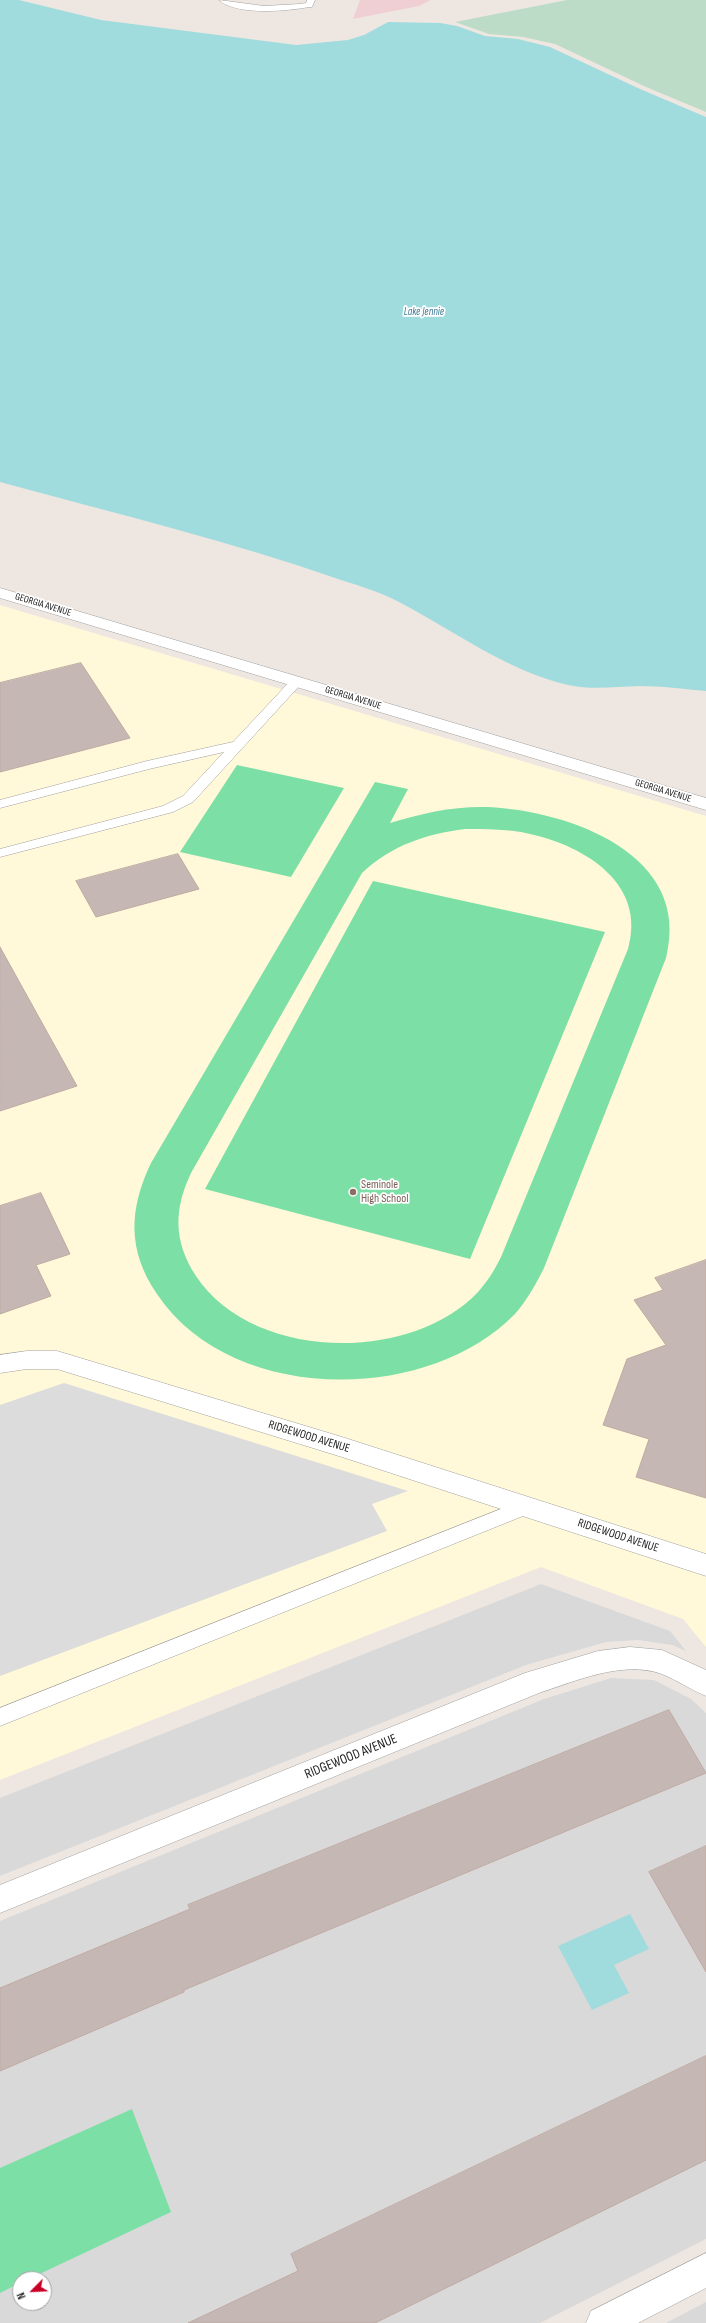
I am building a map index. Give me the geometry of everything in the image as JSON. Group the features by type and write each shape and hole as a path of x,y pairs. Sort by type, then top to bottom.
{"street":[{"name":"GEORGIA AVENUE","path":"0,593 706,804"},
{"name":"RIDGEWOOD AVENUE","path":"0,1364 27,1360 57,1360 342,1447 706,1565"},
{"name":"RIDGEWOOD AVENUE","path":"0,1899 528,1685 606,1660 635,1659 662,1662 706,1684"},
{"path":"603,2323 706,2270"}],"lane":[{"path":"223,0 232,5 292,8 309,5 311,0"},
{"path":"0,853 168,809 188,798 297,681"},
{"path":"0,804 147,765 238,745"},
{"path":"0,1717 526,1507"}],"shaded area":[{"path":"360,0 431,0 419,6 353,19"},
{"name":"Seminole High School","path":"0,605 706,816 706,1647 683,1619 541,1567 0,1780"},
{"path":"64,1383 408,1491 372,1504 387,1531 0,1676 0,1405"},
{"path":"541,1584 670,1631 686,1651 672,1645 638,1640 606,1642 526,1665 0,1876 0,1798"},
{"path":"611,1678 654,1680 691,1699 706,1713 706,2239 540,2323 0,2323 0,1921 544,1699"},
{"path":"706,2302 706,2323 666,2323"}],"green space":[{"path":"567,0 706,0 706,112 646,87 555,44 523,37 489,34 455,22"},
{"path":"237,765 344,788 291,877 180,852"},
{"path":"375,782 408,789 390,823 438,811 475,807 520,810 554,818 587,829 618,845 643,866 661,891 669,922 666,958 544,1268 531,1292 515,1314 477,1344 432,1365 382,1377 330,1379 279,1373 231,1356 190,1330 157,1294 147,1278 140,1261 134,1229 138,1197 151,1163","holes":["465,829 490,829 522,832 551,840 571,848 590,859 607,872 620,887 628,905 632,926 628,949 501,1257 491,1275 478,1292 449,1315 413,1332 374,1341 332,1343 292,1337 254,1324 221,1304 196,1276 188,1263 183,1250 178,1225 181,1199 185,1186 362,873 385,855 410,842 437,834"]},
{"path":"373,881 605,932 470,1259 205,1189"},
{"path":"132,2109 171,2212 46,2271 12,2271 12,2287 0,2293 0,2168"}],"water":[{"name":"Lake Jennie","path":"0,0 19,0 101,20 296,45 348,40 364,35 388,22 440,23 457,26 485,36 518,39 550,47 640,89 706,117 706,691 647,686 603,688 577,687 568,685 523,670 480,648 418,612 370,589 214,540 0,482"},
{"path":"630,1914 649,1949 614,1965 629,1993 592,2010 558,1946"}],"building":[{"path":"81,663 130,738 0,772 0,683"},
{"path":"178,854 199,889 96,917 76,881"},
{"path":"0,947 77,1086 0,1111"},
{"path":"41,1193 70,1254 36,1265 51,1296 0,1314 0,1206"},
{"path":"706,1260 706,1498 636,1477 649,1439 603,1425 627,1359 666,1345 634,1300 663,1290 655,1278"},
{"path":"669,1710 706,1773 184,1990 184,1992 0,2071 0,1988 190,1909 188,1905"},
{"path":"706,1846 706,1972 649,1872"},
{"path":"706,2056 706,2160 375,2323 188,2323 298,2271 291,2254"}],"place":[{"name":"Seminole High School","path":"353,1192"}]}
